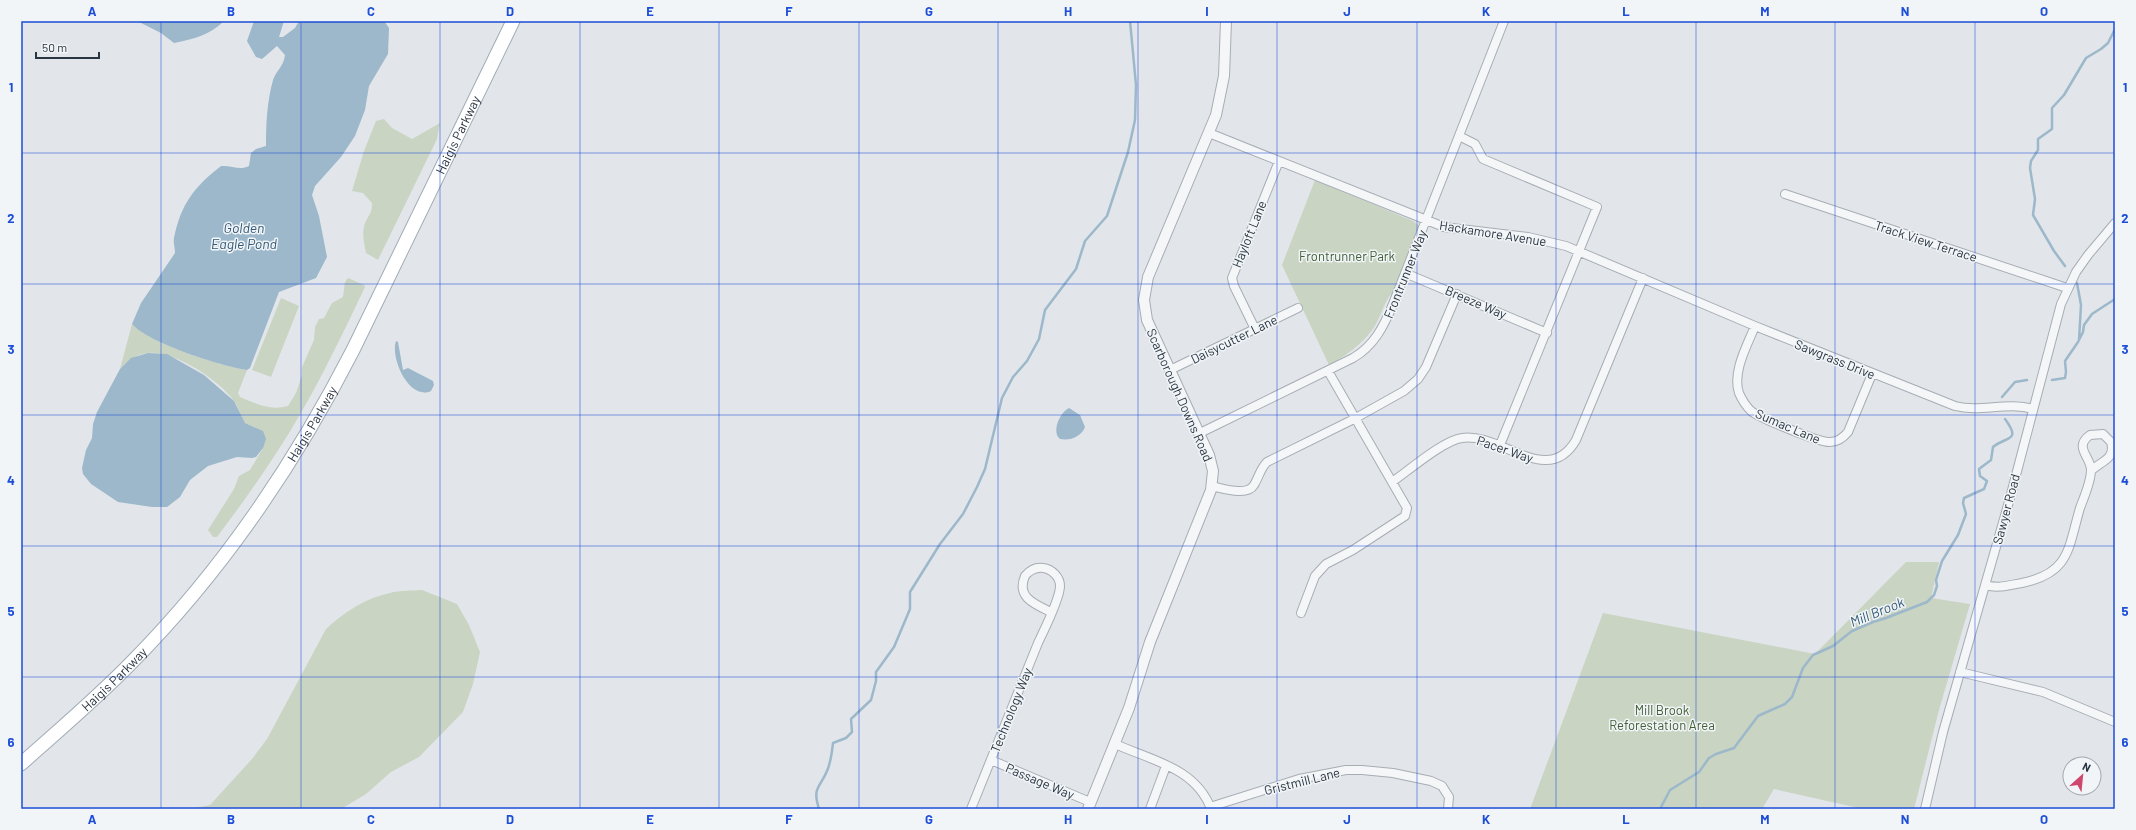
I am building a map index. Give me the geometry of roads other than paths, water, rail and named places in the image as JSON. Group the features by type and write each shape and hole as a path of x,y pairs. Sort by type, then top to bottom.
{"main road":[{"name":"Haigis Parkway","path":"21,764 97,696 158,634 226,553 287,467 333,389 513,21"}],"street":[{"name":"Scarborough Downs Road","path":"1089,805 1115,744 1138,684 1150,642 1209,499 1212,465 1200,433 1147,320 1145,290 1148,276 1209,133 1223,92 1226,56 1226,21"},
{"name":"Frontrunner Way","path":"1200,433 1361,354 1374,340 1384,326 1504,21"},
{"name":"Hackamore Avenue","path":"1209,133 1425,222 1464,231 1528,237 1552,242 1643,278"},
{"path":"1459,136 1475,144 1483,159 1597,207 1580,252 1500,445"},
{"name":"Hayloft Lane","path":"1255,329 1234,286 1232,278 1279,161"},
{"name":"Track View Terrace","path":"1785,194 2067,288"},
{"name":"Sawyer Road","path":"1924,809 1960,672 1986,585 2057,317 2067,288 2088,255 2115,223"},
{"name":"Breeze Way","path":"1405,272 1547,332"},
{"name":"Sawgrass Drive","path":"1643,278 1872,374 1962,408 2018,405 2033,409"},
{"name":"Pacer Way","path":"1392,482 1454,440 1472,437 1500,445 1528,457 1543,460 1556,458 1572,446 1643,278"},
{"path":"1211,486 1238,491 1250,490 1254,486 1261,468 1266,462 1354,419 1404,390 1418,379 1426,367 1457,294"},
{"name":"Daisycutter Lane","path":"1170,370 1298,308"},
{"name":"Sumac Lane","path":"1755,326 1740,365 1737,378 1739,393 1744,403 1757,414 1818,440 1834,442 1842,438 1848,432 1872,374"},
{"path":"1301,612 1315,576 1326,564 1353,550 1405,516 1406,508 1328,371"},
{"path":"1986,585 1999,587 2029,581 2053,571 2060,564 2067,552 2091,471 2084,453 2084,444 2090,435 2103,434 2111,442 2111,454 2105,462 2091,471"},
{"name":"Technology Way","path":"971,809 1051,612 1058,594 1059,582 1055,574 1048,569 1035,568 1025,576 1022,588 1024,595 1033,604 1051,612"},
{"path":"1960,672 2043,692 2115,722"},
{"name":"Gristmill Lane","path":"1115,744 1186,775 1196,783 1210,808 1316,775 1362,770 1410,776 1437,783 1449,797 1448,809"},
{"name":"Passage Way","path":"991,760 1089,805"},
{"path":"1150,809 1166,766"}],"water":[{"path":"137,21 224,21 213,30 201,36 174,43 161,33"},
{"name":"Golden Eagle Pond","path":"254,21 284,21 279,37 283,37 295,28 299,21 384,21 389,28 388,54 369,86 365,110 355,136 341,157 315,186 312,195 319,216 327,257 316,278 279,292 250,368 247,370 220,364 186,353 153,339 132,324 141,303 175,253 174,240 180,215 196,189 221,166 242,168 249,166 251,153 256,149 266,146 269,96 274,77 283,62 285,55 277,46 262,59 256,57 247,41"},
{"path":"396,341 398,342 403,370 408,368 433,381 434,385 431,391 423,392 415,390 403,376 396,357"},
{"path":"148,353 167,354 204,375 234,401 245,423 263,431 266,439 263,448 256,457 237,457 208,466 190,480 180,497 167,507 152,507 118,502 91,484 83,474 82,468 86,450 92,438 93,424 97,412 120,369 131,358"},
{"path":"1069,408 1080,415 1085,427 1075,438 1060,439 1056,432 1058,422"}],"waterway":[{"path":"819,809 816,796 818,788 828,768 833,743 846,738 852,732 851,719 871,700 876,681 876,672 894,647 910,609 910,592 940,544 963,514 985,469 1002,398 1013,377 1027,361 1039,339 1045,310 1076,269 1085,241 1107,216 1128,152 1135,120 1136,85 1130,21"},
{"path":"2065,266 2054,251 2033,215 2035,199 2030,168 2031,161 2038,150 2038,139 2052,129 2052,108 2064,95 2086,58 2108,43 2115,29"},
{"path":"2077,283 2081,305 2079,340"},
{"name":"Mill Brook","path":"2052,380 2065,378 2065,361 2078,342 2083,332 2084,325 2092,314 2115,299"},
{"name":"Mill Brook","path":"2002,397 2015,382 2027,380"},
{"name":"Mill Brook","path":"1660,809 1670,790 1699,772 1709,758 1734,748 1758,716 1785,704 1792,697 1803,668 1813,655 1833,646 1852,631 1927,602 1934,595 1937,586 1936,580 1942,561 1958,535 1966,514 1963,503 1964,498 1984,489 1987,481 1980,476 1979,469 1991,460 1993,447 2010,438 2012,435 2010,426 2005,419"}],"park label":[{"name":"Frontrunner Park","path":"1347,256"},
{"name":"Mill Brook Reforestation Area","path":"1662,718"}]}
